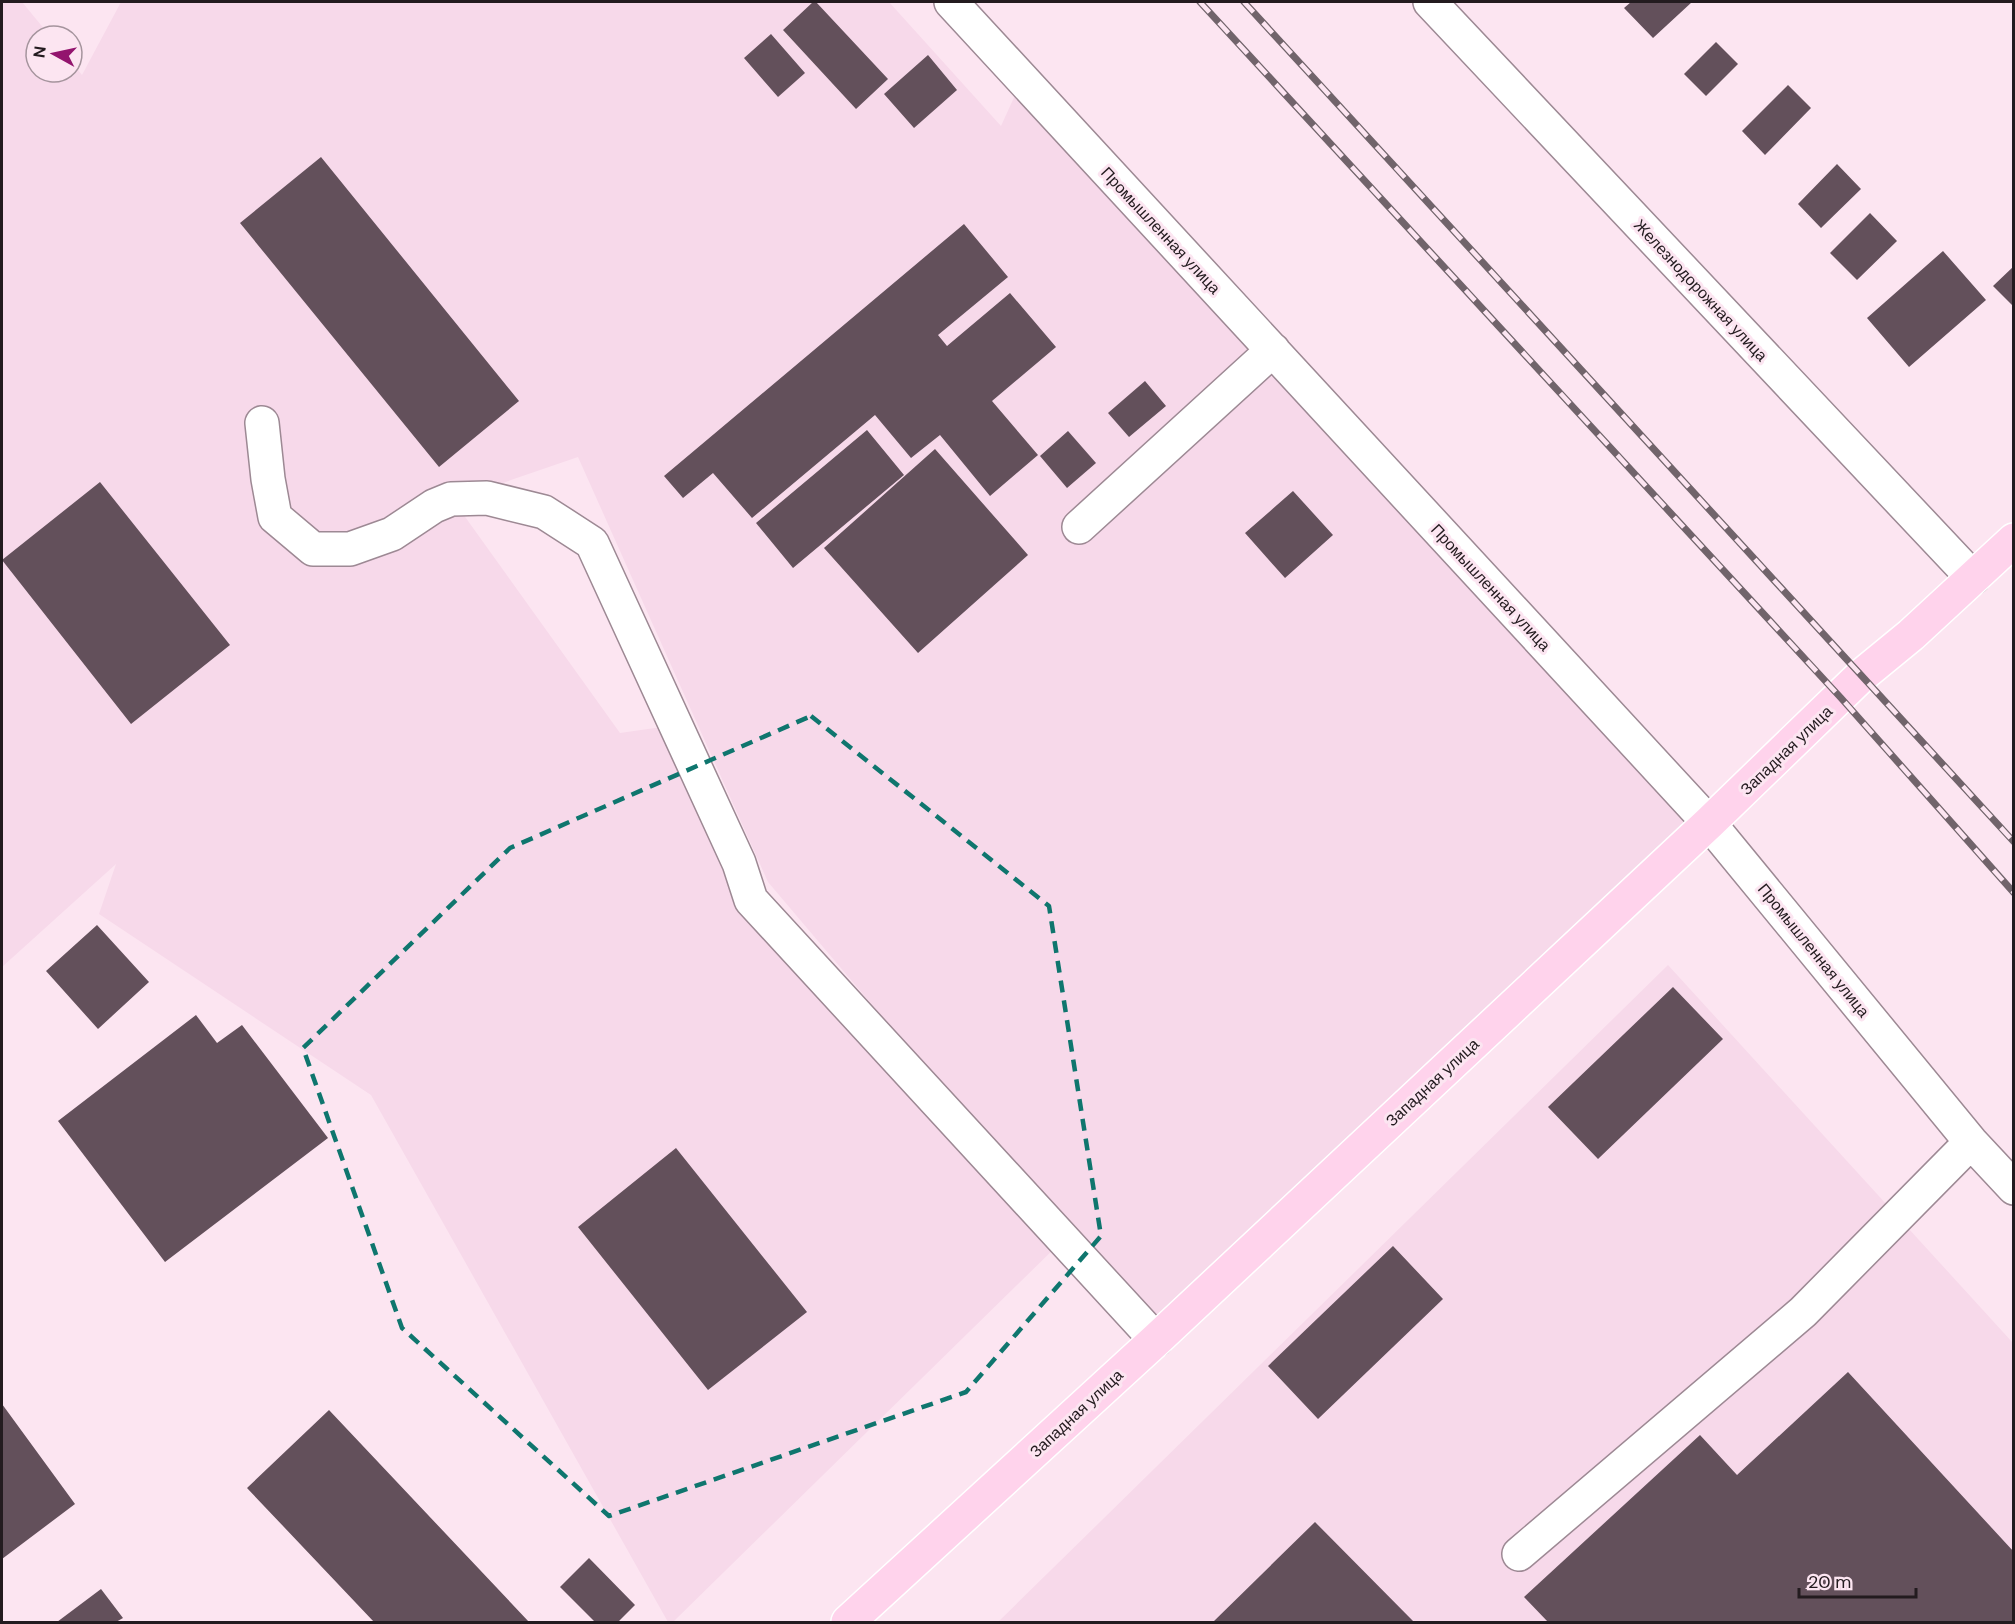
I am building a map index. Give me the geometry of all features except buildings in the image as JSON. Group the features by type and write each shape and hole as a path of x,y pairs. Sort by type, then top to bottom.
{"main road":[{"name":"Западная улица","path":"848,1623 1156,1340 1710,823 1861,676 1911,635 2013,540"}],"street":[{"name":"Промышленная улица","path":"951,2 1710,823 1971,1142 2013,1188"},
{"name":"Железнодорожная улица","path":"1430,2 1973,579"},
{"path":"1079,527 1273,350"},
{"path":"262,423 275,518 312,549 350,549 392,534 434,506 452,499 487,498 544,512 592,543 739,862 751,900 1156,1340"},
{"path":"1519,1554 1803,1312 1971,1142"}],"highlighted area":[{"path":"811,716 1049,906 1101,1236 966,1392 609,1516 402,1328 303,1048 510,848"}],"shaded area":[{"path":"2,2 22,2 40,24 24,24 24,84 84,84 84,71 121,2 889,2 1001,126 1022,80 1709,823 1156,1340 768,882 578,457 453,500 620,733 676,725 751,900 1063,1240 673,1622 668,1622 371,1095 99,914 116,864 2,967"},
{"path":"1668,965 2013,1343 2013,1622 998,1622"}],"railway":[{"path":"1200,2 1841,698 2014,893"},
{"path":"1244,2 2014,842"}]}
